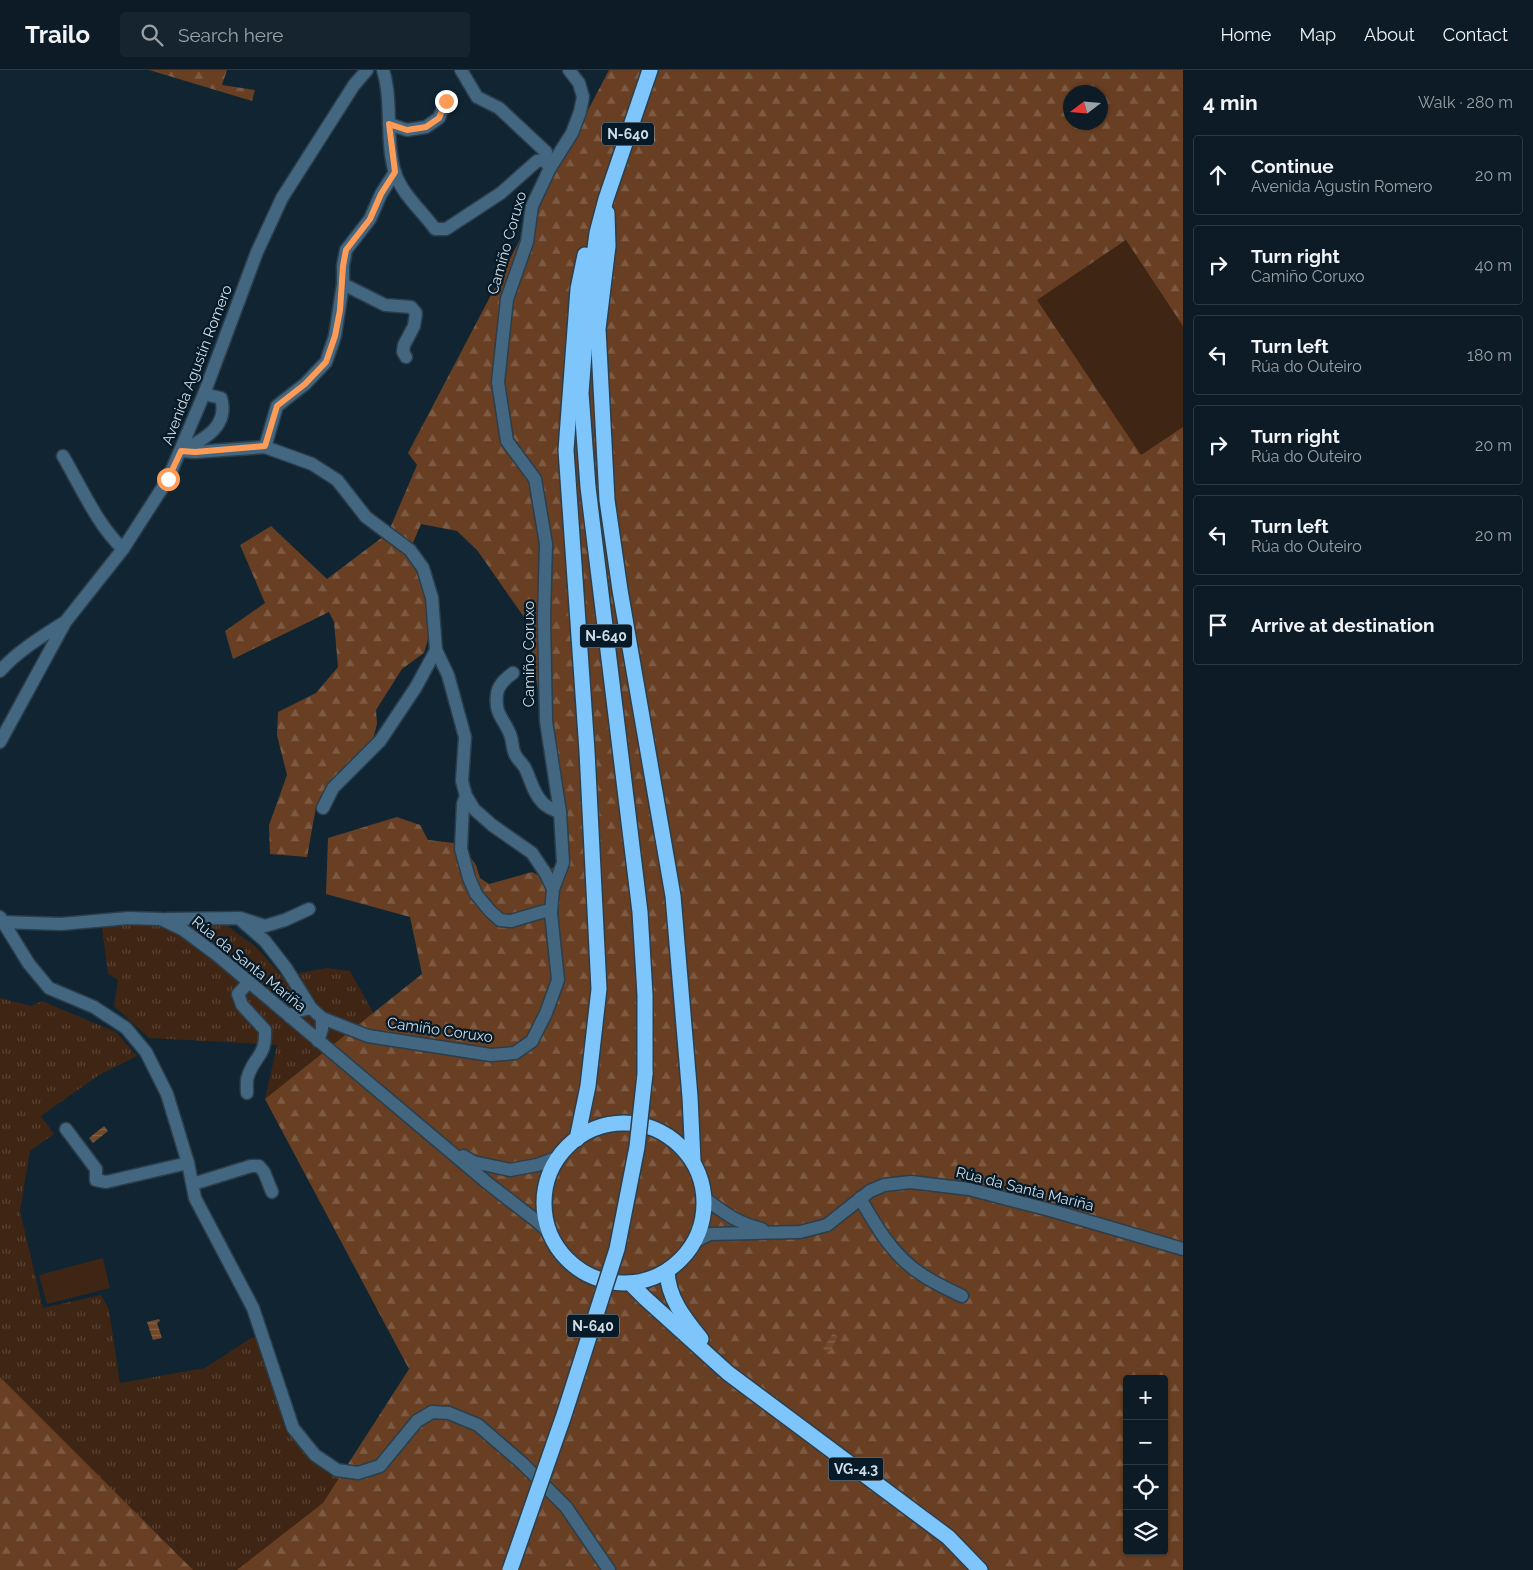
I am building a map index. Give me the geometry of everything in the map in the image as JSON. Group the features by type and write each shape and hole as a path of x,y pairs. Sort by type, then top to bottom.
{"highway":[{"name":"N-640","path":"510,1570 564,1415 617,1249 637,1147 645,1074 645,995 640,912 588,487 581,393 597,233 606,198 650,70"},
{"path":"577,1138 588,1086 599,989 587,761 566,450 578,289 593,216 606,198"},
{"path":"606,198 608,246 598,329 607,500 620,590 673,896 690,1097 692,1161"},
{"path":"630,1123 650,1127 667,1135 682,1148 692,1161 700,1178 704,1198 703,1220 694,1242 683,1258 667,1271 651,1279 619,1283 593,1277 579,1270 562,1254 550,1233 545,1212 545,1191 551,1170 559,1157 577,1138 600,1126 611,1124 630,1123"},
{"name":"VG-4.3","path":"667,1271 667,1285 678,1309 728,1373"},
{"name":"VG-4.3","path":"630,1283 728,1373 948,1537 980,1570"}],"street":[{"name":"Avenida Agustín Romero","path":"0,742 66,621 123,549 168,479 204,394 257,252 282,198 354,85 367,70"},
{"path":"383,70 387,83 389,124 395,172 402,186 435,228 446,228 501,193 537,160 547,164 546,152 538,143 499,108 478,97 461,70"},
{"name":"Camiño Coruxo","path":"322,1018 368,1036 492,1055 514,1053 532,1041 546,1013 558,980 551,913 553,889 563,863 560,812 546,721 544,617 546,544 535,479 507,441 498,382 507,299 527,242 532,206 547,164 572,133 580,112 583,97 579,83 569,70"},
{"path":"389,124 407,130 426,127 439,118 446,101"},
{"path":"265,446 277,406 305,384 326,362 335,336 346,250 370,219 381,194 395,172"},
{"path":"343,284 385,305 411,307 416,313 414,326 404,345 403,352 406,357"},
{"path":"181,451 200,442 214,430 222,418 223,407 221,398 204,394"},
{"path":"181,451 195,452 265,446 312,464 336,480 366,517 410,550 423,568 432,598 436,650 448,675 465,737 462,781 466,796 474,809 492,825 532,853 546,874 553,889"},
{"path":"63,456 94,511 115,541 123,549"},
{"path":"0,671 10,660 29,645 66,621"},
{"path":"323,808 333,788 380,741 416,687 436,650"},
{"path":"514,673 504,680 497,692 500,718 507,728 513,750 525,767 535,793 549,808 560,812"},
{"path":"466,796 460,849 468,878 476,894 490,912 500,920 511,921 545,911 551,913"},
{"path":"161,919 240,918 265,926 285,920 309,909"},
{"name":"Rúa da Santa Mariña","path":"1,920 61,924 129,918 161,919 182,929 217,955 490,1185 550,1233"},
{"path":"240,918 265,941 286,968 311,1008 322,1018 322,1029 318,1041"},
{"path":"1,920 14,936 29,964 49,988 94,1007 126,1028 146,1052 166,1094 188,1163 195,1198 253,1308 293,1428 315,1455 337,1470 358,1474 380,1466 417,1421 432,1412 449,1413 478,1425 522,1463 566,1507 609,1570"},
{"path":"247,1093 247,1078 266,1044 265,1030 242,1005 238,994 249,982"},
{"path":"290,1017 296,1011 311,1008"},
{"path":"66,1129 96,1169 96,1180 106,1182 188,1163"},
{"name":"Rúa da Santa Mariña","path":"439,1141 473,1162 510,1170 537,1165 559,1157"},
{"path":"193,1184 251,1166 259,1166 264,1172 272,1192"},
{"name":"Rúa da Santa Mariña","path":"694,1242 710,1234 800,1232 827,1225 870,1191 884,1185 911,1182 969,1189 1050,1210 1183,1249"},
{"name":"Rúa da Santa Mariña","path":"704,1198 730,1218 748,1226 779,1232"},
{"path":"860,1198 877,1227 896,1252 919,1273 938,1285 962,1296"}],"green space":[{"path":"149,70 227,70 222,85 255,90 252,101"},
{"path":"609,70 1183,70 1183,1570 237,1570 323,1503 409,1369 265,1099 422,974 410,917 326,894 328,838 397,817 420,825 428,840 454,843 471,858 476,865 480,878 489,884 532,872 540,876 563,861 528,623 477,550 457,531 421,524 410,550 425,593 430,633 424,653 402,669 376,710 377,724 373,739 327,785 316,807 307,857 270,854 269,825 287,775 277,735 278,712 316,693 338,667 334,622 329,612 233,659 225,631 265,603 240,545 271,526 327,579 388,533 417,465 408,453"},
{"path":"1126,240 1183,326 1183,427 1141,455 1037,300"},
{"path":"218,919 256,947 282,976 327,968 350,971 377,1020 265,1099 277,1045 149,1038 114,1006 118,980 108,974 101,921"},
{"path":"0,998 31,1006 42,1001 116,1032 137,1056 99,1075 41,1116 54,1134 30,1151 20,1211 43,1308 101,1295 109,1310 120,1383 205,1368 251,1338 263,1337 285,1406 315,1455 358,1473 253,1570 183,1570 0,1389"},
{"path":"103,1258 110,1288 47,1304 39,1275"},
{"path":"0,1377 193,1570 0,1570"}],"shaded area":[{"path":"104,1126 108,1131 93,1143 89,1138"},
{"path":"159,1319 160,1321 157,1323 162,1338 153,1340 147,1322"},
{"path":"833,1333 838,1337 829,1352 823,1349"}],"route":[{"path":"168,479 181,451 195,452 265,446 277,406 305,384 326,362 335,336 340,310 346,250 370,219 381,194 395,172 389,124 407,130 426,127 439,118 446,101"}]}
